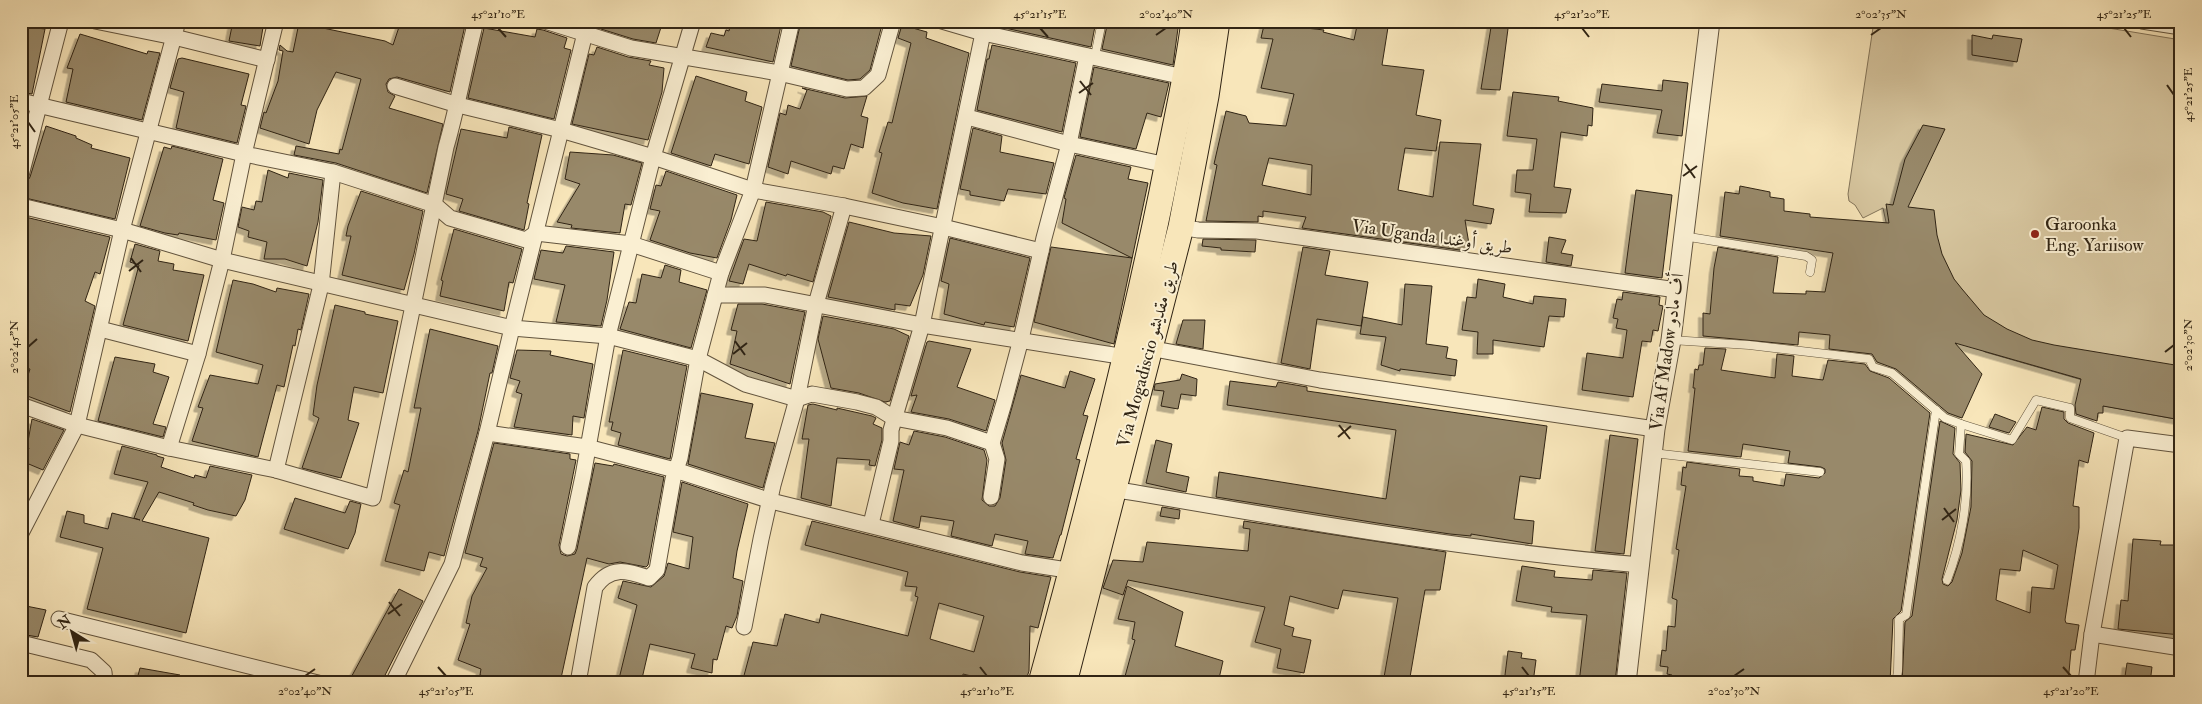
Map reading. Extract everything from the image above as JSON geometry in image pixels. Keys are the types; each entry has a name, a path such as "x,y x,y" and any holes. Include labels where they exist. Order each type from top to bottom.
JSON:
{"highway":[{"name":"Via Mogadiscio طريق مقديشو","path":"1041,683 1112,490 1138,353 1167,165 1194,21"},
{"name":"Via Mogadiscio طريق مقديشو","path":"1064,683 1082,572 1138,353 1181,227 1206,96 1217,21"}],"street":[{"path":"21,175 41,106 62,21"},
{"path":"96,21 174,37 268,60"},
{"path":"21,533 77,425 122,230 178,21"},
{"path":"169,448 198,354 222,260 244,154 276,21"},
{"path":"21,406 77,425 169,448 276,470 373,498 446,147 458,105 460,84 476,21"},
{"path":"545,21 587,27 631,48 779,73 848,89 864,88 878,76 893,21"},
{"path":"568,547 583,476 608,336 653,157 692,21"},
{"path":"578,683 595,587 603,577 616,572 629,572 649,578 658,570 675,470 680,458 698,359 721,273 753,190 792,21"},
{"path":"942,21 1184,77"},
{"name":"Via Af Madow أف مادو","path":"1627,683 1655,429 1671,340 1710,21"},
{"path":"2142,21 2181,27"},
{"path":"393,683 452,564 487,433 587,27"},
{"path":"871,524 894,418 922,324 984,30"},
{"path":"991,497 997,459 992,443 1021,339 1041,251 1091,56"},
{"path":"395,86 458,105 561,130 653,157 753,190 844,206 943,227 1041,251"},
{"path":"21,101 244,154 333,172 435,205 450,218 526,240 536,233 631,244 721,273"},
{"path":"967,117 1069,144 1167,165"},
{"path":"276,470 322,284 333,172"},
{"path":"21,206 122,230 222,260 512,328 608,336 698,359 745,384 796,399 812,394 857,402 876,407 894,418 946,428 992,443"},
{"path":"744,627 761,539 796,399 816,304 844,206"},
{"name":"Via Uganda طريق أوغندا","path":"1181,227 1198,230 1256,231 1677,290"},
{"path":"715,295 765,294 922,324 1021,339 1138,353 1655,429"},
{"path":"100,329 198,354"},
{"path":"487,433 587,447 675,470 771,501 1022,562 1082,572"},
{"path":"2086,683 2092,634 2127,438 2181,445"},
{"path":"1112,490 1550,558 1640,565"},
{"path":"59,620 318,683"},
{"path":"2092,634 2181,648"},
{"path":"21,643 91,660 104,672 105,683"}],"lane":[{"path":"1091,56 1102,21"},
{"path":"1684,236 1806,256 1812,260 1810,272"},
{"path":"1671,340 1749,345 1869,359 1874,367 1892,373 1945,418 2012,440 2036,400 2070,408 2070,418 2127,438"},
{"path":"1896,683 1899,619 1906,615 1936,410"},
{"path":"1947,580 1959,537 1966,486 1966,461 1959,454 1961,424"},
{"path":"1653,453 1820,472"}],"shaded area":[{"name":"Garoonka Eng. Yariisow","path":"1874,21 1990,21 2019,24 2020,21 2066,21 2181,40 2181,420 2082,402 2086,381 1985,352 1978,347 1892,250 1883,208 1863,218 1855,205 1849,201 1848,194"}],"building":[{"path":"233,21 264,21 260,46 229,41"},
{"path":"401,21 466,21 450,92 397,77 389,79 386,84 388,92 395,96 389,108 443,124 427,193 336,163 294,155 296,146 339,154 340,149 342,150 361,79 336,72 317,110 309,144 260,128 264,112 266,113 278,81 283,51 279,50 280,45 287,51 293,52 299,23 385,41 393,45"},
{"path":"603,21 663,21 656,43 633,39 601,29"},
{"path":"731,21 782,21 773,62 706,47 711,33 724,36 726,30 729,31"},
{"path":"801,21 883,21 870,70 860,79 848,80 791,66"},
{"path":"997,21 1096,21 1091,47 996,26"},
{"path":"1108,21 1179,21 1173,65 1102,49"},
{"path":"1265,21 1308,21 1306,28 1324,30 1323,32 1354,40 1358,21 1389,21 1382,65 1424,70 1416,115 1441,120 1436,151 1405,148 1398,190 1433,197 1440,142 1481,144 1473,205 1494,209 1491,224 1465,220 1469,244 1467,251 1302,228 1306,217 1263,211 1263,217 1258,216 1258,222 1206,221 1217,165 1214,164 1226,111 1246,116 1249,123 1286,126 1294,94 1261,88 1273,39 1261,38","holes":["1269,158 1312,165 1311,195 1262,185"]},
{"path":"1492,21 1509,21 1500,90 1481,89"},
{"path":"902,25 927,32 926,38 969,53 937,209 903,203 872,193 882,153 879,152 888,122 892,123 911,43 898,38"},
{"path":"21,26 45,29 32,94 21,92"},
{"path":"484,28 535,37 537,29 567,38 564,48 571,50 554,119 468,98"},
{"path":"80,34 147,54 148,51 160,53 142,120 66,102 73,69 67,68"},
{"path":"1972,35 1992,39 1993,35 2022,39 2017,62 1972,55"},
{"path":"992,45 1076,63 1062,132 977,110 987,59 989,59"},
{"path":"597,47 628,57 651,61 649,65 664,68 662,92 648,140 572,124 589,54 594,55"},
{"path":"182,58 249,74 241,105 246,106 237,143 176,128 184,92 170,88 178,59"},
{"path":"1094,67 1169,83 1161,117 1147,113 1136,149 1080,137"},
{"path":"696,76 747,92 745,101 762,107 749,164 715,154 711,166 671,153"},
{"path":"1663,80 1688,83 1682,136 1657,133 1662,110 1599,102 1602,84 1662,91"},
{"path":"802,88 845,98 867,96 861,116 868,118 863,148 851,144 844,169 833,166 831,174 791,161 788,174 768,167 780,113 786,115 788,105 800,109 807,90"},
{"path":"1513,92 1559,97 1558,101 1593,108 1592,126 1588,125 1587,136 1561,132 1554,187 1571,189 1566,213 1529,212 1531,194 1515,192 1517,170 1533,170 1537,139 1507,136"},
{"path":"1923,125 1945,129 1908,207 1934,210 1937,235 1942,254 1954,279 1984,315 2007,329 2032,340 2181,366 2181,420 2103,406 2103,413 2098,413 2097,421 2076,414 2075,405 2081,379 1955,343 1982,374 1962,418 1948,413 1896,369 1877,362 1872,354 1829,349 1830,335 1799,332 1798,345 1703,336 1703,313 1710,314 1718,247 1778,257 1773,293 1806,294 1806,291 1825,292 1833,253 1720,236 1725,192 1739,194 1740,186 1770,192 1770,197 1784,199 1784,211 1810,214 1810,217 1889,223 1886,204 1893,205 1905,159"},
{"path":"46,126 76,136 76,138 92,145 91,148 130,158 115,219 21,197 21,184 27,182 30,177"},
{"path":"509,127 542,135 527,203 529,204 524,230 459,211 463,199 446,194 461,129 507,138"},
{"path":"973,128 1002,136 1000,152 1054,163 1046,194 1008,189 1004,201 970,195 970,191 960,189"},
{"path":"172,146 223,159 213,200 224,203 216,240 179,233 178,235 165,233 140,226 164,147 171,149"},
{"path":"570,152 613,155 642,163 631,205 625,204 620,233 571,228 572,225 557,222 580,184 565,179"},
{"path":"1076,155 1131,167 1128,179 1148,183 1114,344 1034,322 1051,247 1132,258 1062,223 1066,199 1064,198"},
{"path":"268,170 288,178 289,173 323,180 318,222 307,266 285,259 264,259 267,242 248,237 249,231 238,227 242,207 254,210 256,201 262,202"},
{"path":"666,171 737,195 731,220 717,258 690,253 650,240 660,211 650,209 656,185 661,186"},
{"path":"1636,190 1672,195 1662,278 1625,273"},
{"path":"361,191 423,211 404,290 342,275 351,236 346,236 348,226"},
{"path":"766,202 823,212 831,216 813,282 787,274 786,276 749,264 743,284 729,281 744,239 757,241"},
{"path":"21,216 110,237 100,274 95,272 85,301 95,306 70,412 22,394 30,369 21,367 21,283 27,262 21,259"},
{"path":"849,222 894,233 931,236 923,275 910,306 895,304 895,310 828,297"},
{"path":"454,229 522,249 513,283 509,282 504,311 440,296 443,281 441,280"},
{"path":"1549,237 1566,240 1561,253 1573,255 1571,266 1546,262"},
{"path":"950,238 1030,258 1014,327 985,322 984,325 944,314 949,284 941,281"},
{"path":"1203,239 1256,240 1255,252 1221,250 1221,248 1202,246"},
{"path":"135,244 160,251 158,261 174,264 173,270 204,275 188,341 123,325 139,265 130,262"},
{"path":"566,246 614,252 601,326 556,322 565,285 534,279 541,250 563,253"},
{"path":"1303,247 1330,251 1325,275 1368,282 1361,326 1317,319 1310,369 1281,363"},
{"path":"665,265 681,270 679,282 707,290 691,348 620,329 629,302 636,303 642,274 661,278"},
{"path":"1478,279 1505,284 1503,297 1533,304 1534,296 1566,299 1564,317 1549,316 1544,347 1493,340 1493,354 1477,354 1478,332 1462,330 1467,297 1476,298"},
{"path":"233,280 253,284 276,292 277,288 309,294 301,330 298,329 295,346 293,345 284,387 277,385 258,457 192,441 203,408 198,407 210,375 258,384 263,365 216,352"},
{"path":"1405,284 1432,286 1426,344 1448,347 1446,358 1457,360 1455,376 1400,369 1400,371 1381,365 1386,337 1360,334 1363,317 1402,325"},
{"path":"1623,292 1660,297 1659,305 1663,306 1658,331 1653,330 1651,342 1642,341 1633,397 1582,390 1587,353 1623,358 1627,330 1616,328 1618,319 1613,318 1617,299 1622,300"},
{"path":"738,304 762,304 805,312 790,384 730,364 737,331 731,330"},
{"path":"335,305 398,321 383,393 354,387 348,420 359,423 341,478 302,468 319,418 313,415 317,385"},
{"path":"823,316 894,329 909,336 890,401 885,402 859,393 831,388 818,339"},
{"path":"1183,320 1205,320 1203,349 1176,344"},
{"path":"430,329 498,346 492,373 490,373 478,431 444,556 429,552 424,571 385,561 400,505 394,503 404,470 408,472 421,408 414,408"},
{"path":"927,342 971,349 957,387 995,400 986,431 949,419 911,412 917,395 911,396"},
{"path":"1705,348 1726,349 1721,370 1775,378 1777,354 1794,356 1792,376 1823,380 1828,360 1865,364 1870,371 1889,378 1930,413 1901,611 1893,619 1890,683 1723,683 1695,679 1694,683 1677,683 1671,681 1672,675 1667,674 1668,667 1660,666 1662,650 1666,651 1668,626 1675,627 1677,600 1672,598 1679,550 1676,549 1686,486 1681,485 1683,467 1686,468 1687,462 1740,469 1739,476 1753,477 1753,481 1784,486 1786,474 1819,478 1825,473 1825,469 1821,467 1788,463 1790,451 1743,444 1741,457 1688,451 1695,388 1693,388 1695,369 1698,370 1699,365 1703,365"},
{"path":"517,350 551,351 550,355 593,364 584,418 573,416 572,435 514,427 522,394 516,392 520,381 510,378"},
{"path":"623,350 687,366 670,459 618,445 621,433 611,430 613,422 609,422"},
{"path":"115,357 155,364 153,372 169,377 153,424 166,427 163,437 98,421"},
{"path":"1070,371 1095,379 1083,415 1088,416 1076,459 1080,460 1061,535 1053,558 1025,554 1028,541 995,534 992,546 951,536 954,521 921,516 919,528 893,521 904,470 894,469 900,442 909,445 914,431 945,437 984,450 987,460 982,500 989,506 995,506 1000,498 1006,460 1002,443 1021,375 1065,388"},
{"path":"1182,374 1197,379 1196,396 1181,394 1178,409 1161,406 1164,391 1154,390 1155,384 1180,380"},
{"path":"1230,381 1276,387 1278,382 1307,387 1307,391 1547,426 1540,479 1520,476 1514,519 1534,521 1532,544 1471,534 1471,536 1450,534 1216,497 1219,472 1386,499 1396,430 1227,405"},
{"path":"701,393 753,404 745,438 775,443 763,488 688,464"},
{"path":"813,404 872,416 876,418 873,424 882,428 882,440 875,466 869,465 870,460 837,458 831,506 801,498 809,439 802,439 808,405"},
{"path":"2042,407 2064,412 2064,419 2068,423 2094,433 2088,463 2079,460 2073,506 2079,507 2079,528 2065,620 2066,623 2079,625 2075,650 2071,650 2068,683 1902,683 1905,622 1912,616 1940,421 1955,428 1953,454 1960,463 1961,490 1957,520 1942,579 1943,584 1948,586 1952,582 1962,553 1971,507 1972,461 1965,452 1966,434 2013,445 2027,427 2036,430","holes":["2023,550 2058,565 2054,589 2032,587 2030,613 1996,600 2000,569 2020,571"]},
{"path":"1995,414 2016,422 2009,433 1989,427"},
{"path":"32,419 64,430 43,470 24,462 29,448 27,447"},
{"path":"1610,435 1638,439 1624,554 1595,551"},
{"path":"1156,440 1172,444 1166,472 1189,477 1186,492 1146,483"},
{"path":"494,443 570,454 570,459 576,460 559,545 561,554 567,556 575,554 577,549 595,463 613,466 614,464 664,477 648,565 646,567 620,562 609,564 587,558 560,683 508,683 480,675 481,669 458,660 470,624 466,623 472,596 487,568 480,566 483,558 465,553"},
{"path":"122,446 164,458 161,467 194,478 195,475 206,478 210,466 252,475 245,500 236,516 208,510 193,505 194,503 159,492 142,521 209,538 186,633 87,609 103,548 60,537 67,511 84,515 84,523 108,529 112,513 140,520 134,518 148,482 114,474"},
{"path":"682,482 748,504 733,578 743,581 737,616 732,628 726,626 717,660 713,659 712,673 691,668 695,654 650,644 641,683 618,683 637,605 618,598 623,581 651,587 664,576 668,563 689,569 693,537 673,532"},
{"path":"295,498 345,513 350,501 361,504 355,533 348,549 284,529"},
{"path":"1162,507 1180,510 1179,519 1160,516"},
{"path":"812,521 1020,572 1051,577 1038,628 1030,626 1029,671 1025,683 1000,683 963,674 962,683 833,683 814,678 812,683 742,683 753,642 777,646 785,614 819,623 821,614 908,636 918,597 915,596 917,587 905,586 908,572 805,545","holes":["939,603 984,616 974,652 930,639"]},
{"path":"1244,521 1446,552 1440,590 1425,590 1409,683 1383,683 1398,598 1343,590 1338,609 1290,596 1284,625 1294,628 1292,636 1311,640 1304,673 1277,668 1281,649 1255,642 1265,607 1128,580 1123,595 1103,588 1113,560 1143,562 1147,542 1248,551 1250,529 1243,528"},
{"path":"2133,539 2161,541 2160,545 2181,545 2181,635 2118,629 2121,600 2128,601"},
{"path":"1522,566 1555,571 1554,577 1592,580 1593,570 1627,573 1615,683 1579,683 1587,615 1551,612 1552,607 1516,601"},
{"path":"1127,586 1183,612 1175,646 1223,661 1218,683 1134,683 1124,680 1135,640 1132,639 1135,622 1118,619"},
{"path":"399,589 423,601 381,683 348,683"},
{"path":"21,605 46,610 38,637 21,634"},
{"path":"1508,651 1522,653 1521,658 1536,660 1533,683 1504,683"},
{"path":"2127,663 2152,667 2150,683 2124,683"},
{"path":"140,668 180,675 180,683 136,683"}],"place":[{"name":"Garoonka Eng. Yariisow","path":"2035,234"}]}
